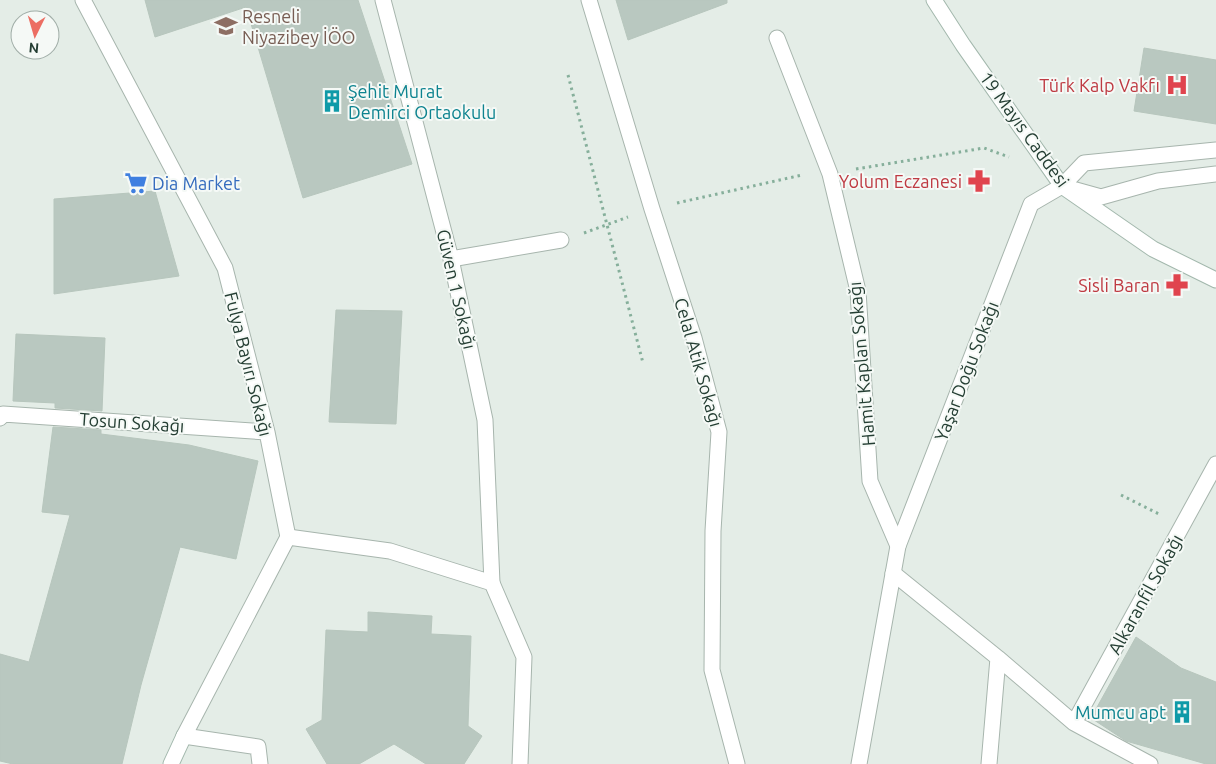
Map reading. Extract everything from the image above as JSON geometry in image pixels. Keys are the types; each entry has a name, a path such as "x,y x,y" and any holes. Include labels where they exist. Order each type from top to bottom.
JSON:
{"street":[{"name":"Fulya Bayırı Sokağı","path":"83,0 224,268 267,432 288,537"},
{"name":"Güven 1 Sokağı","path":"383,0 451,259 485,420 492,583 524,657 520,764"},
{"name":"Celal Atik Sokağı","path":"589,0 652,209 694,338 719,432 713,531 712,670 737,764"},
{"name":"19 Mayıs Caddesi","path":"934,0 963,45 1062,186 1153,249 1216,280"},
{"name":"Hamit Kaplan Sokağı","path":"777,38 830,174 858,291 870,481 898,546"},
{"name":"Yaşar Doğu Sokağı","path":"859,764 898,546 1031,204 1062,186 1084,163 1216,150"},
{"path":"1062,186 1101,197 1158,181 1216,174"},
{"path":"451,259 561,240"},
{"name":"Tosun Sokağı","path":"0,418 3,414 267,432"},
{"name":"Alkaranfil Sokağı","path":"1074,723 1216,464"},
{"path":"171,764 288,537 390,551 492,583"},
{"path":"893,573 998,658 1074,723 1150,764"},
{"path":"989,764 998,658"},
{"path":"184,736 258,747 260,764"}],"path":[{"path":"568,75 643,363"},
{"path":"1121,495 1182,526"}],"building":[{"name":"Şehit Murat Demirci Ortaokulu","path":"145,0 358,0 412,164 303,198 246,7 155,37"},
{"path":"616,0 727,0 727,3 628,40"},
{"name":"Türk Kalp Vakfı","path":"1144,48 1216,60 1216,124 1134,111"},
{"path":"155,191 179,276 54,294 54,199"},
{"path":"336,310 402,311 396,424 329,422"},
{"path":"16,334 105,338 102,411 55,408 55,403 13,401"},
{"path":"53,427 101,430 101,434 189,445 258,461 236,559 180,547 141,685 122,764 13,764 0,761 0,654 29,662 70,515 42,512"},
{"path":"368,612 432,616 431,634 471,636 468,726 482,736 464,764 426,764 394,744 359,764 327,764 306,729 322,720 326,630 368,632"},
{"path":"1136,637 1181,668 1216,682 1216,764 1206,764 1126,741 1091,718"}],"place":[{"name":"Resneli Niyazibey İÖO","path":"226,26"},
{"name":"Türk Kalp Vakfı","path":"1177,85"},
{"name":"Şehit Murat Demirci Ortaokulu","path":"332,101"},
{"name":"Yolum Eczanesi","path":"979,181"},
{"name":"Dia Market","path":"136,183"},
{"name":"Sisli Baran","path":"1177,285"},
{"name":"Mumcu apt","path":"1182,712"}]}
